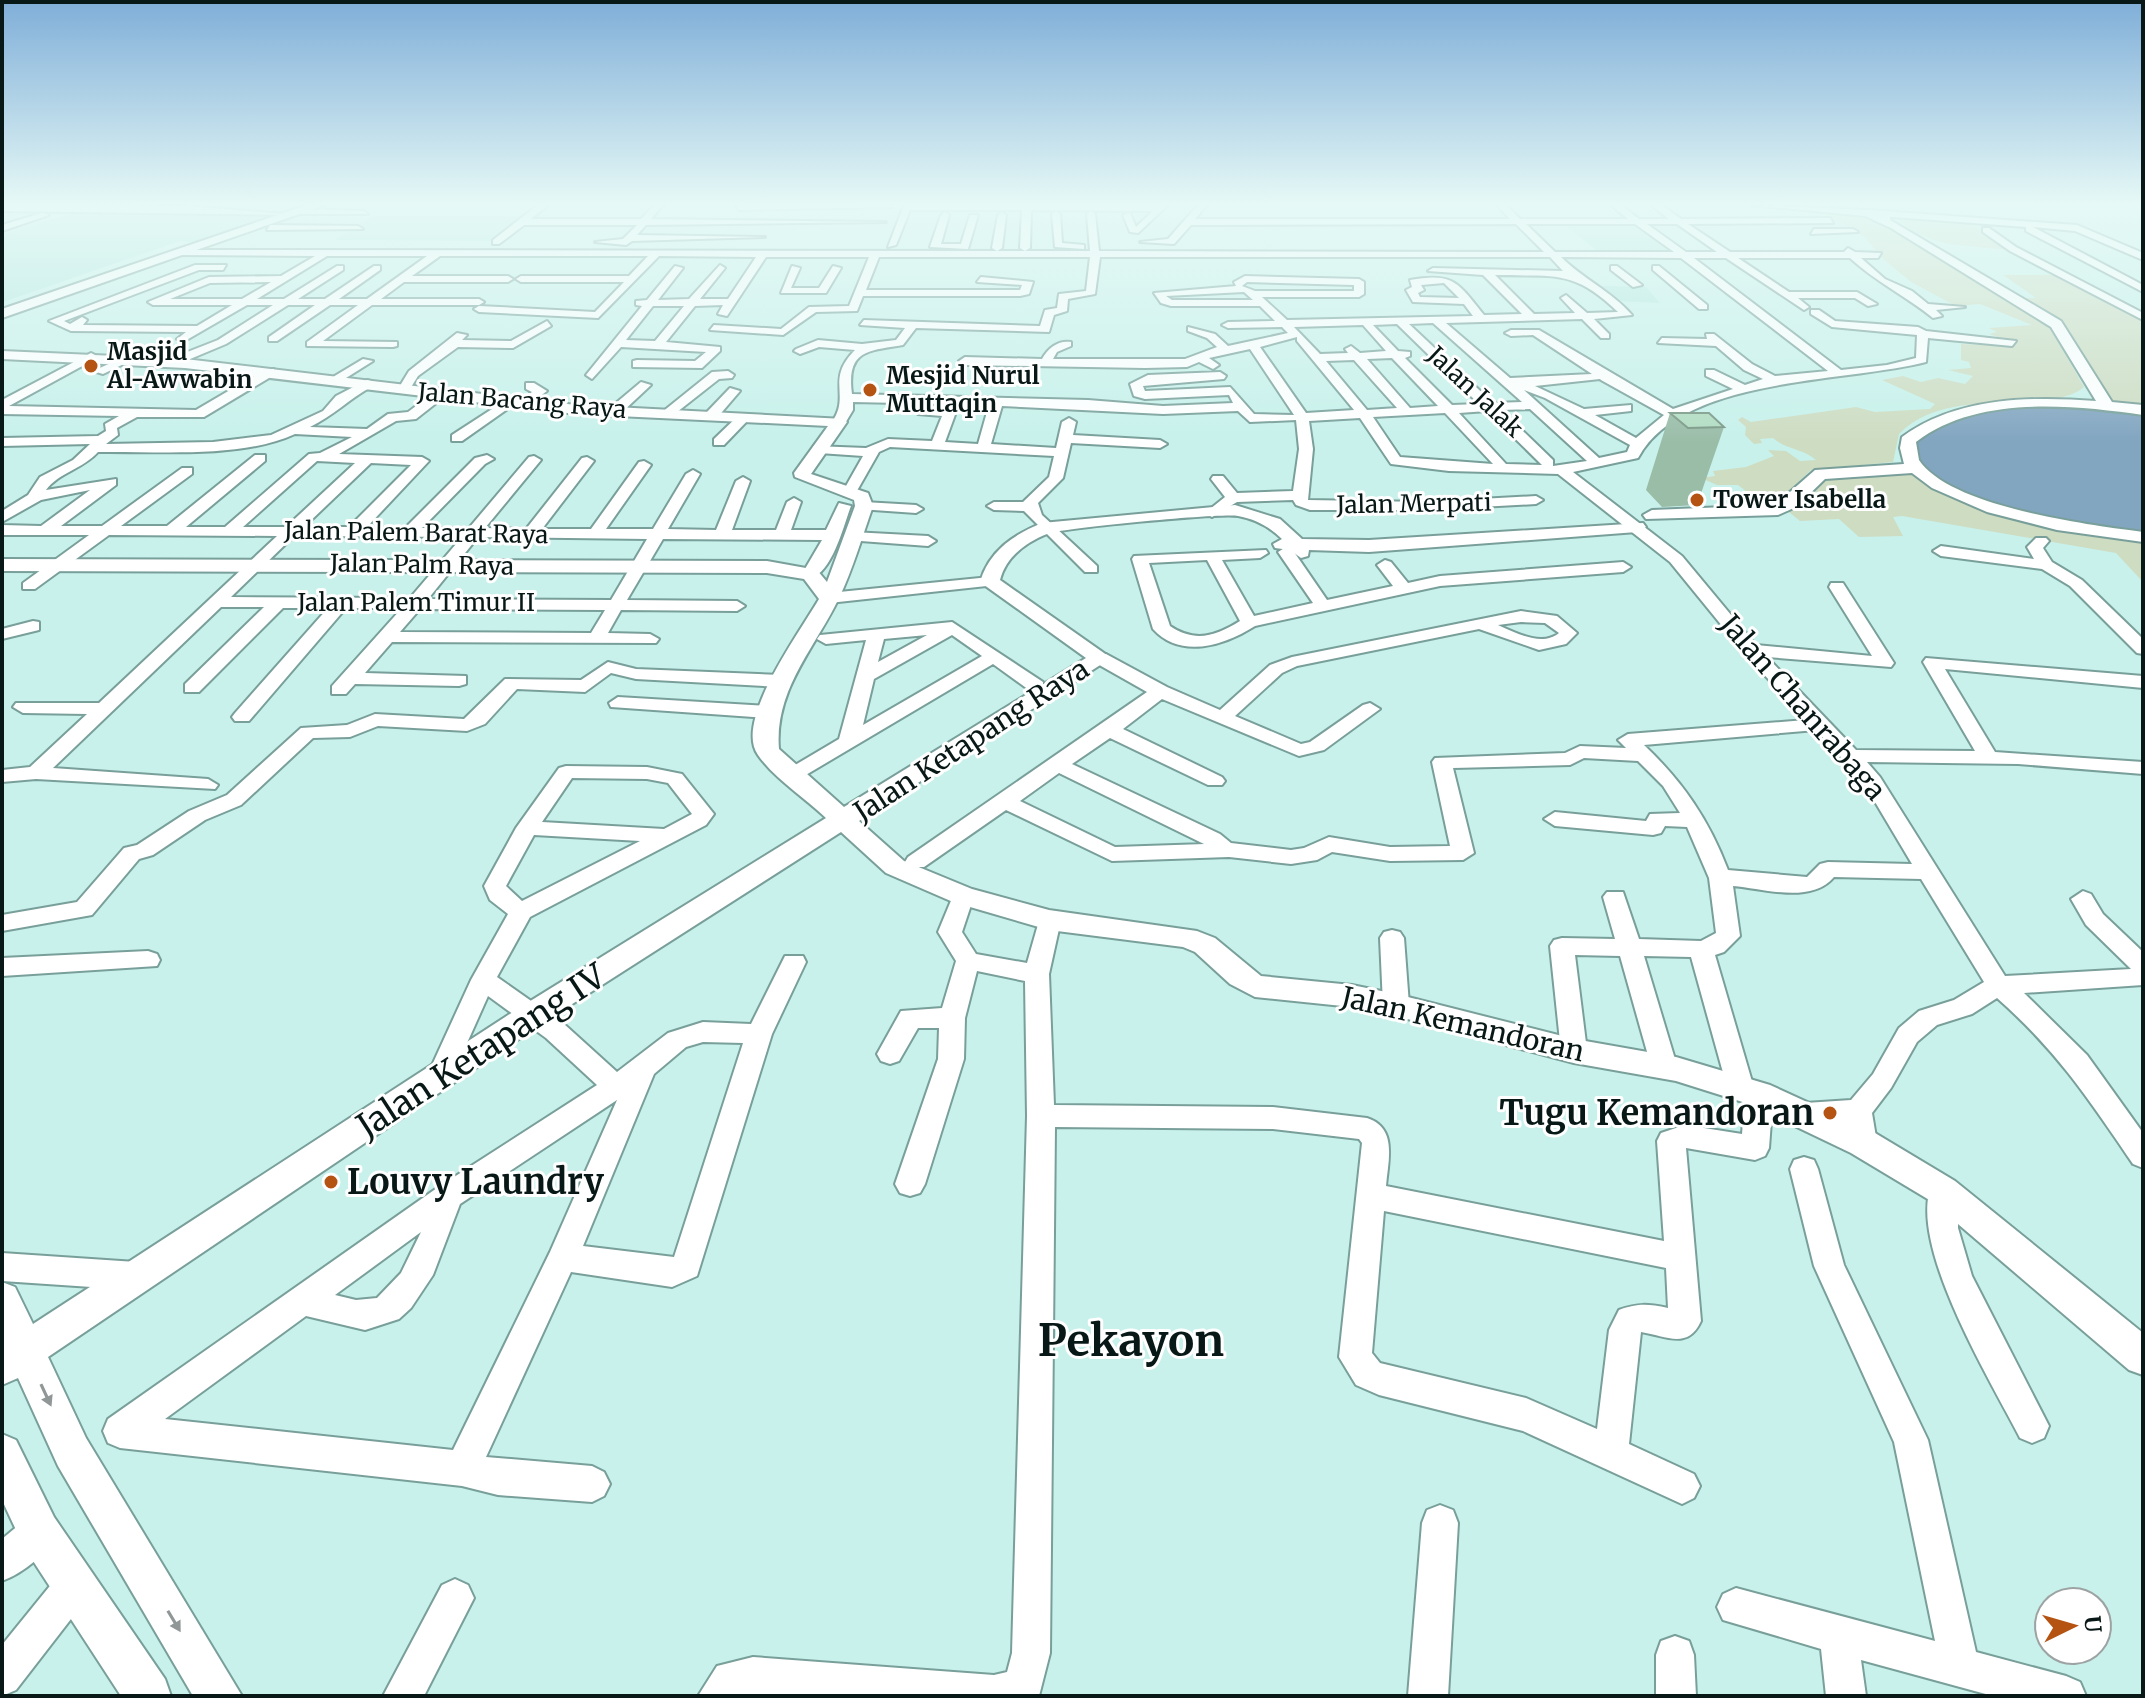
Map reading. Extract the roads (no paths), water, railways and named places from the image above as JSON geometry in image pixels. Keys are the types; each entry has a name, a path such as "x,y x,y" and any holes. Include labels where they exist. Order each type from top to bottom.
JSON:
{"main road":[{"path":"2,314 89,284"}],"street":[{"path":"152,284 53,322 71,328 200,329"},
{"path":"199,284 153,302 479,302"},
{"path":"183,339 273,284"},
{"path":"171,363 203,347 222,342 315,284"},
{"path":"273,339 354,284"},
{"path":"393,344 311,344 394,284"},
{"path":"507,284 479,310 598,315 627,284"},
{"path":"541,290 547,284"},
{"path":"585,290 590,284"},
{"path":"592,375 649,302 655,284"},
{"path":"658,345 691,303 716,284"},
{"path":"699,347 732,302 735,284"},
{"path":"787,284 784,291 790,292 822,291 831,284"},
{"path":"714,328 784,332 812,309 852,310 861,293 859,284"},
{"path":"979,293 980,284"},
{"path":"918,298 1022,293 1027,284"},
{"path":"864,323 912,326 937,317 981,330 1045,330 1049,313 1062,311 1063,296 1089,295 1095,284"},
{"path":"1197,284 1159,293 1168,302 1263,303"},
{"path":"1200,284 1359,294 1359,284"},
{"path":"1246,284 1246,289 1318,358 1364,414 1396,461 1449,467 1555,466 1633,455 1637,444 1672,414 1773,380 1919,362 1920,332"},
{"path":"1415,284 1419,289 1411,290 1415,299 1466,301"},
{"path":"1454,284 1482,320"},
{"path":"1498,284 1532,318"},
{"path":"981,330 963,367 1045,363 1187,363 1225,349 1253,345 1294,333 1401,322 1627,313 1604,293 1584,284"},
{"path":"1676,284 1703,307"},
{"path":"1724,284 1839,374"},
{"path":"1771,284 1831,323 2012,343"},
{"path":"1889,284 1904,290 1947,320 1968,328"},
{"path":"1993,284 2062,330 2106,405"},
{"path":"2082,284 2143,317"},
{"path":"180,291 264,290"},
{"path":"385,291 496,293"},
{"path":"861,293 948,297 937,317"},
{"path":"1739,295 1755,295"},
{"path":"1771,295 1857,295 1872,304"},
{"path":"1566,298 1605,336"},
{"path":"499,320 530,301"},
{"path":"563,313 575,301"},
{"path":"611,303 732,302"},
{"path":"2,305 18,309"},
{"path":"856,306 896,306"},
{"path":"1926,307 1960,307"},
{"path":"2128,309 2143,309"},
{"path":"72,314 107,314"},
{"path":"71,328 92,314"},
{"path":"150,315 223,315"},
{"path":"351,315 382,315"},
{"path":"1920,332 1947,320"},
{"path":"1437,321 1510,379 1532,405 1592,458"},
{"name":"Jalan Jalak","path":"1401,322 1555,466"},
{"path":"404,389 413,374 455,343 511,349 547,324"},
{"path":"1228,325 1294,333"},
{"path":"912,326 899,343 872,343 864,348 842,373 847,410 803,477 846,500 864,499 852,537 928,541"},
{"path":"1368,326 1500,463"},
{"path":"1332,327 1406,411"},
{"path":"332,329 361,329"},
{"path":"1192,329 1211,336 1225,349"},
{"path":"455,343 452,342 469,330"},
{"path":"1500,333 1535,332 1605,377 1672,414"},
{"path":"1454,334 1469,334"},
{"path":"528,337 555,339"},
{"path":"1662,341 1713,340 1748,367 1773,380"},
{"path":"615,343 716,349 698,365 637,364"},
{"path":"1045,363 1053,350 1067,344"},
{"path":"1212,513 1233,498 1300,495 1306,449 1297,418 1253,345"},
{"path":"801,346 864,348"},
{"path":"99,371 146,349"},
{"path":"1318,358 1475,351"},
{"name":"Jalan Bacang Raya","path":"2,355 91,357 270,372 517,404 839,422"},
{"path":"4,410 91,357"},
{"path":"1200,358 1215,366 1250,418 1532,405"},
{"path":"334,380 367,361"},
{"path":"1145,364 1148,379"},
{"path":"1510,379 1560,369"},
{"path":"4,410 202,413 270,372"},
{"path":"1710,373 1746,391"},
{"path":"667,413 683,398 697,394 716,375 728,375"},
{"path":"1220,376 1148,379 1136,384 1138,393 1230,391"},
{"path":"1510,379 1595,377"},
{"path":"1510,379 1549,395 1637,444"},
{"path":"2,442 246,444 328,414 340,399 367,384"},
{"path":"615,411 645,385"},
{"path":"457,438 541,391 530,386"},
{"path":"1549,395 1586,391 1581,386"},
{"path":"711,416 734,391"},
{"path":"845,398 921,399 956,393 997,401 1163,410 1241,407"},
{"path":"321,457 370,433 393,417 411,416 440,394"},
{"path":"921,399 916,410 950,412 937,446"},
{"path":"983,448 997,401"},
{"path":"2143,410 2106,405 2010,407 1944,417 1924,426 1908,440 1909,455 1916,468 1964,495 2030,518 2077,529 2143,537"},
{"path":"1584,413 1626,408"},
{"path":"37,496 34,494 47,477 81,461 113,432 112,425 135,412"},
{"path":"719,442 744,418"},
{"path":"1029,507 1031,501 1056,478 1061,445 1069,422"},
{"path":"288,431 370,433"},
{"path":"819,449 870,451 884,443 983,448 1160,444"},
{"path":"870,451 873,453 846,500 820,562 810,574 829,598 990,582 992,569 1012,546 1048,527 1212,513 1260,524 1291,548 1330,604"},
{"path":"228,532 314,457 422,461 354,531"},
{"path":"170,532 260,458"},
{"path":"36,773 367,459"},
{"path":"410,531 480,461 487,459"},
{"path":"459,680 344,684 534,460"},
{"path":"531,533 587,461"},
{"path":"594,535 644,465"},
{"path":"1555,466 1638,521 1653,557"},
{"path":"1291,548 1354,551 1369,546 1767,511 1789,506 1812,478 1821,474 1916,468"},
{"path":"29,586 187,471"},
{"path":"596,639 693,474"},
{"path":"1218,479 1233,498"},
{"path":"722,535 743,481"},
{"path":"2,517 37,496 111,482 45,530"},
{"name":"Jalan Merpati","path":"1300,495 1302,503 1313,506 1424,506 1536,500"},
{"path":"782,535 794,502"},
{"path":"864,506 916,509"},
{"path":"994,506 1029,507"},
{"path":"1029,507 1036,518 1091,569"},
{"name":"Jalan Chanrabaga","path":"1638,521 1683,567 1751,650 1852,756 1904,828 1927,872 1998,985 2044,1025 2078,1062 2143,1156"},
{"name":"Jalan Palem Barat Raya","path":"2,530 830,535"},
{"name":"Jalan Kemandoran","path":"852,537 829,598 781,681 769,712 764,737 767,751 895,867 963,896 1049,920 1187,938 1205,945 1240,977 1255,986 1352,996 1396,1005 1574,1051 1664,1066 1750,1091 1863,1143 1943,1191 2143,1357"},
{"path":"2041,541 2035,547 2046,565"},
{"path":"1941,551 2046,565 2076,583 2143,649"},
{"path":"1260,553 1139,560 1162,629 1183,641 1206,642 1227,638 1249,622 1401,585 1623,567"},
{"path":"1212,556 1249,622"},
{"name":"Jalan Palm Raya","path":"2,565 254,563 636,569 767,567 810,574"},
{"path":"1385,565 1401,585"},
{"name":"Jalan Ketapang Raya","path":"843,822 1100,658 990,582"},
{"path":"1751,650 1885,663 1837,587"},
{"name":"Jalan Palem Timur II","path":"215,602 737,606"},
{"path":"192,688 278,603"},
{"path":"242,717 341,603"},
{"path":"1222,718 1285,664 1481,624"},
{"path":"2,634 33,626"},
{"path":"869,675 952,627"},
{"path":"826,639 952,627 1036,686"},
{"path":"849,740 869,675 877,633"},
{"path":"387,637 650,639"},
{"path":"792,775 993,657"},
{"path":"1100,658 1160,691 1286,746 1309,750 1370,709"},
{"path":"1988,757 1932,662 2143,682"},
{"path":"2,923 84,909 132,853 164,840 188,820 234,800 308,732 350,731 375,720 467,725 478,720 512,683 585,686 608,667 636,674 781,681"},
{"path":"916,862 1109,730 1160,691"},
{"path":"618,703 769,712"},
{"path":"23,707 102,709"},
{"path":"1574,1051 1562,946 1701,949 1716,946 1728,936 1730,926 1719,877 1696,821 1669,781 1628,740 1822,724"},
{"path":"1109,730 1215,781"},
{"path":"1058,765 1212,839 1226,850 1291,857 1309,855 1329,844 1390,854 1463,853 1442,762 1570,759 1582,752 1643,755"},
{"path":"1852,756 1988,757 2143,768"},
{"path":"441,1074 483,980 521,912 668,836 703,814 675,778 647,773 566,772 527,828 495,886 498,895 521,912"},
{"path":"2,776 36,773 208,785"},
{"path":"1004,801 1112,854 1220,854 1226,850"},
{"path":"1555,819 1653,828 1660,818 1696,821"},
{"name":"Jalan Ketapang IV","path":"14,1358 530,1016 843,822"},
{"path":"527,828 668,836"},
{"path":"1719,877 1807,885 1815,884 1828,869 1927,872"},
{"path":"963,896 950,932 968,961 1037,974"},
{"path":"1615,897 1664,1066"},
{"path":"2083,899 2094,919 2143,966"},
{"path":"718,1696 731,1680 753,1677 994,1695 1010,1694 1024,1684 1031,1653 1041,1116 1037,974 1049,920"},
{"path":"1392,938 1396,1005"},
{"path":"1611,1453 1625,1330 1630,1321 1638,1317 1683,1325 1671,1141 1685,1136 1753,1149 1758,1128 1750,1091 1701,949"},
{"path":"2,967 148,960"},
{"path":"910,1184 951,1059 952,1018 968,961"},
{"path":"563,1257 672,1273 686,1266 759,1034 794,962"},
{"path":"1863,1143 1858,1111 1882,1081 1908,1035 1928,1018 1963,1007 1998,985 2102,981 2143,976"},
{"path":"483,980 555,1031 616,1087"},
{"path":"890,1054 910,1018 952,1018"},
{"path":"592,1484 498,1477 462,1469 120,1431 447,1197 644,1068 677,1040 689,1034 759,1034"},
{"path":"462,1469 563,1257 644,1068"},
{"name":"Jalan Kemandoran","path":"1798,1112 1858,1111"},
{"path":"1041,1116 1273,1118 1354,1125 1367,1129 1376,1141 1355,1357 1360,1367 1379,1379 1526,1415 1682,1486"},
{"path":"1804,1169 1829,1266 1911,1440 1960,1670"},
{"path":"1943,1191 1943,1228 1955,1265 1980,1326 2032,1426"},
{"path":"1372,1196 1681,1258"},
{"path":"301,1300 362,1314 374,1314 391,1307 402,1296 435,1238 447,1197"},
{"path":"2,1267 142,1276"},
{"path":"2,1299 14,1358 219,1696"},
{"path":"2,1454 39,1532 148,1696"},
{"path":"1428,1696 1440,1523"},
{"path":"2,1563 39,1532"},
{"path":"2,1676 75,1584"},
{"path":"403,1696 455,1598"},
{"path":"1736,1607 1960,1670 2066,1696"},
{"path":"1839,1636 1846,1696"},
{"path":"1675,1655 1676,1696"}],"place":[{"name":"Masjid Al-Awwabin","path":"91,366"},
{"name":"Mesjid Nurul Muttaqin","path":"870,390"},
{"name":"Tower Isabella","path":"1697,500"},
{"name":"Tugu Kemandoran","path":"1830,1113"},
{"name":"Louvy Laundry","path":"331,1182"}],"district":[{"name":"Pekayon","path":"1131,1341"}]}
